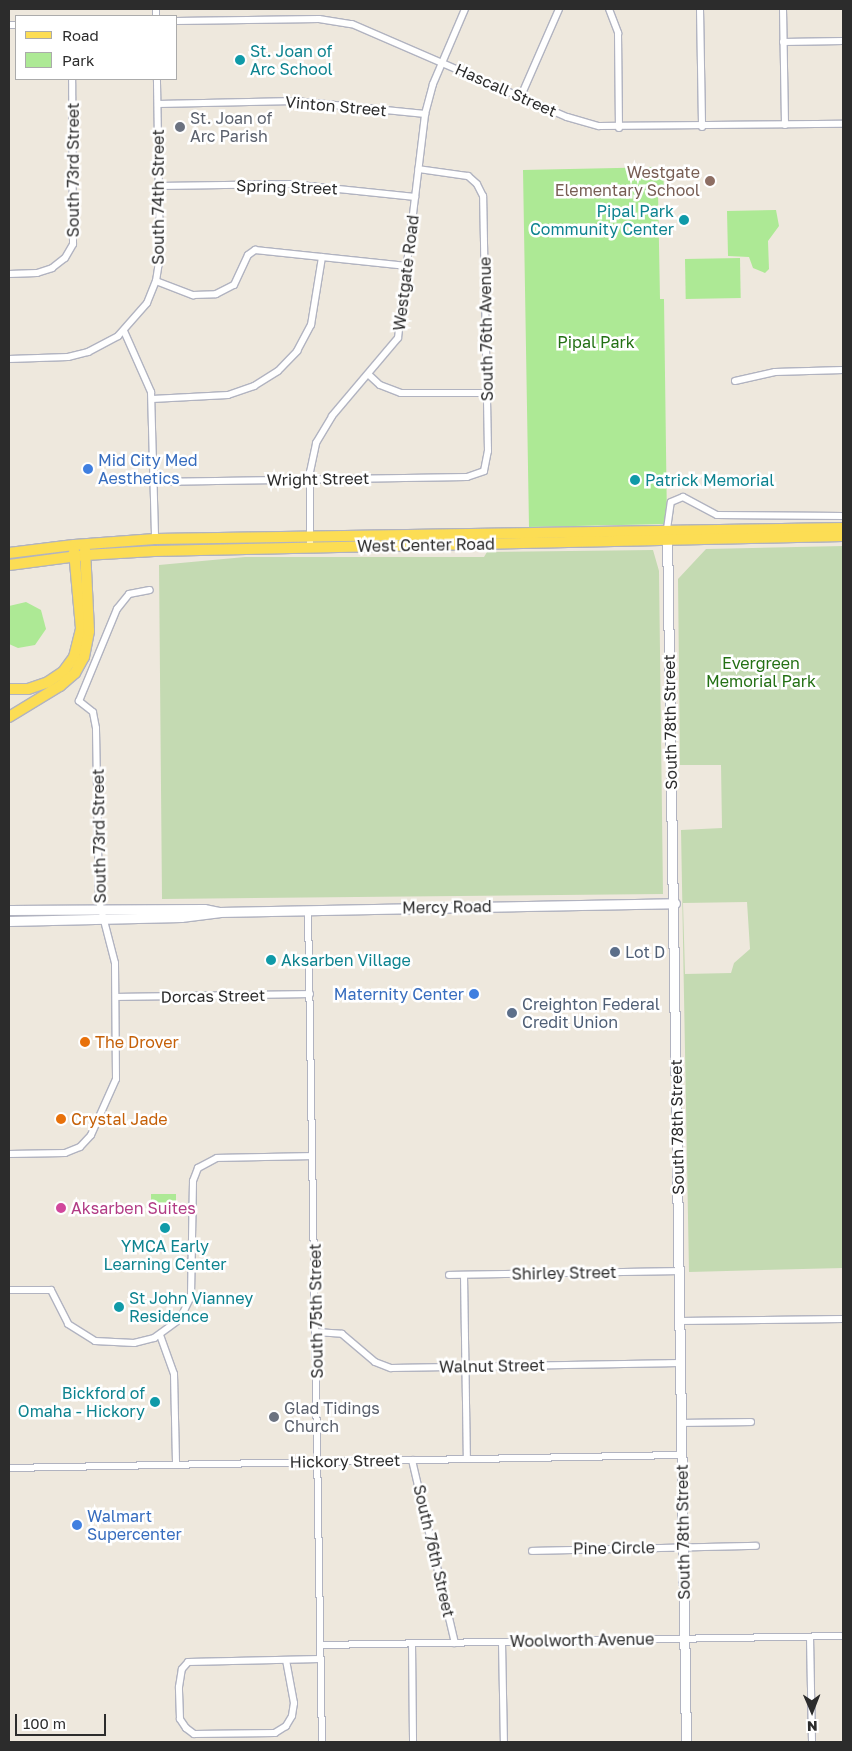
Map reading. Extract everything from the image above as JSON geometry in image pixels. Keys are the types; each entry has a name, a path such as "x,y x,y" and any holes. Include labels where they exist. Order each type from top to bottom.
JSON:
{"main road":[{"name":"West Center Road","path":"9,553 85,544 310,535 843,528"},
{"name":"South 78th Street","path":"667,529 675,903 686,1742"},
{"name":"West Center Road","path":"9,565 80,556 310,547 843,536"},
{"path":"9,689 28,689 48,682 63,672 74,657 81,628 80,556 85,544"},
{"path":"9,717 60,686 75,673 84,657 89,631 80,556 74,545"},
{"name":"Mercy Road","path":"9,921 204,909 219,912 675,903"},
{"name":"Mercy Road","path":"9,910 101,914"}],"street":[{"name":"Westgate Road","path":"310,547 312,455 322,430 398,338 425,114 442,62 465,9"},
{"path":"521,96 559,9"},
{"path":"609,9 618,33 619,128"},
{"path":"700,9 702,127"},
{"path":"783,9 785,125"},
{"name":"Hascall Street","path":"178,22 340,21 368,29 579,121 619,128 843,124"},
{"path":"783,42 843,40"},
{"name":"South 73rd Street","path":"9,274 45,271 65,258 75,234 72,80"},
{"name":"South 74th Street","path":"9,358 75,356 103,345 124,331 143,309 156,281 160,255 157,80"},
{"name":"Vinton Street","path":"158,104 295,102 425,114"},
{"name":"South 76th Avenue","path":"418,169 462,175 477,184 484,203 488,461 481,473"},
{"name":"Spring Street","path":"159,186 290,184 415,197"},
{"path":"156,281 193,295 207,296 234,285 253,250 407,266"},
{"path":"152,399 228,396 254,386 278,371 297,351 311,325 317,304 322,257"},
{"path":"124,331 148,380 152,399 155,540"},
{"path":"736,381 775,372 843,370"},
{"path":"368,374 380,385 401,393 487,393"},
{"name":"Wright Street","path":"154,482 467,477 481,473"},
{"name":"South 78th Street","path":"667,529 668,511 671,502 683,497 717,515 843,516"},
{"name":"South 73rd Street","path":"9,1154 65,1153 80,1147 91,1135 116,1079 114,953 101,914 96,728 93,712 79,701 117,609 129,594 150,590"},
{"name":"South 75th Street","path":"308,910 322,1742"},
{"name":"Dorcas Street","path":"116,998 310,994"},
{"path":"9,1290 52,1290 68,1324 95,1342 134,1343 160,1335 180,1319 192,1296 192,1181 200,1165 217,1158 312,1156"},
{"name":"Shirley Street","path":"449,1275 679,1271"},
{"path":"464,1275 467,1459"},
{"path":"680,1321 843,1319"},
{"name":"Walnut Street","path":"316,1332 342,1334 375,1362 387,1367 680,1363"},
{"path":"160,1335 174,1374 176,1463"},
{"path":"681,1423 751,1422"},
{"name":"Hickory Street","path":"9,1468 176,1463 682,1455"},
{"name":"South 76th Street","path":"412,1460 455,1642"},
{"name":"Pine Circle","path":"532,1551 684,1546 756,1546"},
{"name":"Woolworth Avenue","path":"320,1645 843,1636"},
{"path":"810,1637 812,1742"},
{"path":"502,1642 504,1742"},
{"path":"412,1643 414,1742"},
{"path":"286,1660 291,1678 292,1716 286,1726 275,1733 194,1734 180,1719 178,1687 182,1669 188,1662 320,1659"}],"green space":[{"name":"Pipal Park","path":"663,167 664,191 658,191 660,299 664,299 667,524 529,527 523,170"},
{"path":"776,210 779,226 768,241 769,269 765,273 753,268 749,257 728,256 727,211"},
{"path":"740,258 741,298 686,299 685,259"},
{"name":"Evergreen Memorial Park","path":"843,546 843,1268 689,1272 681,830 722,828 721,765 680,765 678,579 706,549","holes":["747,902 750,949 734,963 731,973 685,974 683,903"]},
{"path":"653,550 659,571 663,894 162,899 159,565 245,557 484,557 487,552"},
{"path":"26,602 41,610 46,629 35,645 18,648 9,644 9,606"},
{"path":"151,1194 176,1194 176,1206 166,1204 162,1210 151,1211"}],"place":[{"name":"St. Joan of Arc School","path":"240,60"},
{"name":"St. Joan of Arc Parish","path":"180,127"},
{"name":"Westgate Elementary School","path":"710,181"},
{"name":"Pipal Park Community Center","path":"684,220"},
{"name":"Mid City Med Aesthetics","path":"88,469"},
{"name":"Patrick Memorial","path":"635,480"},
{"name":"Lot D","path":"615,952"},
{"name":"Aksarben Village","path":"271,960"},
{"name":"Maternity Center","path":"474,994"},
{"name":"Creighton Federal Credit Union","path":"512,1013"},
{"name":"The Drover","path":"85,1042"},
{"name":"Crystal Jade","path":"61,1119"},
{"name":"Aksarben Suites","path":"61,1208"},
{"name":"YMCA Early Learning Center","path":"165,1228"},
{"name":"St John Vianney Residence","path":"119,1307"},
{"name":"Bickford of Omaha - Hickory","path":"155,1402"},
{"name":"Glad Tidings Church","path":"274,1417"},
{"name":"Walmart Supercenter","path":"77,1525"}]}
